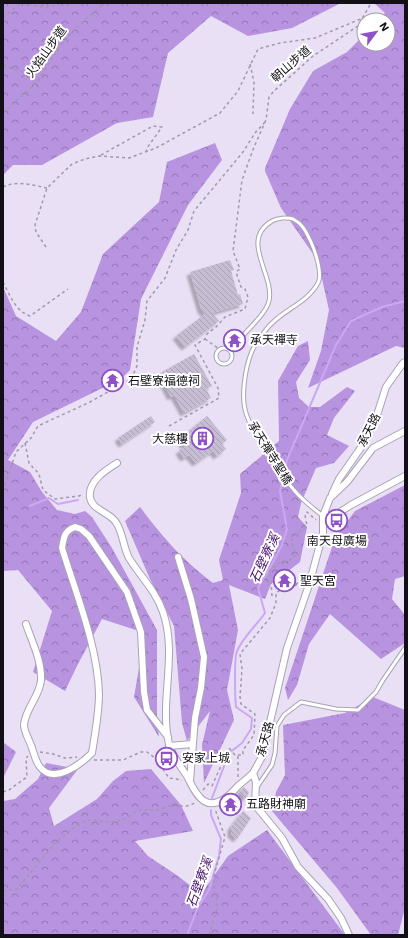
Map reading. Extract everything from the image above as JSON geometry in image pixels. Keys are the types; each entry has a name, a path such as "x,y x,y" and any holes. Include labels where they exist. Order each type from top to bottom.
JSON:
{"street":[{"name":"承天路","path":"349,935 341,918 328,899 298,867 282,838 255,805 256,782 253,773 262,757 287,648 309,585 323,533 323,516 339,479 362,446 374,422 386,387 405,362"},
{"path":"330,498 347,482 374,448 405,431"},
{"path":"117,463 98,476 90,490 90,497 94,505 110,515 116,523 129,557 149,585 162,611 168,636 169,658 166,712 169,746 195,791 202,800 208,803 217,803 228,796 253,773"},
{"path":"323,516 337,514 405,476"},
{"path":"26,624 40,665 41,681 26,716 24,727 39,766 46,773 54,775 78,765 92,753 99,695 93,647 62,548 64,538 69,529 75,527 81,529 89,536 127,592 141,632 144,692 147,710 168,737"},
{"path":"178,557 191,600 204,656 201,688 192,744 190,782"},
{"path":"169,746 192,744"}],"lane":[{"name":"承天禪寺聖橋","path":"231,351 236,342 266,310 269,300 269,286 258,252 259,236 266,226 274,220 289,218 296,221 304,228 313,248 319,270 319,282 307,298 280,315 270,325 252,350 246,371 244,399 246,416 293,489 323,516"},
{"path":"227,348 231,351 233,356 231,362 223,364 218,362 216,357 219,349 227,348"},
{"path":"256,789 272,765 278,726 284,715 300,702 336,709 358,710 376,692 405,648"}],"path":[{"path":"3,17 22,3 46,8 62,3"},
{"name":"火焰山步道","path":"3,113 36,83 59,47 75,29 104,3"},
{"name":"朝山步道","path":"366,12 371,3"},
{"path":"99,156 130,158 146,152 188,131 220,113 238,91 258,49 280,43 315,38 356,21"},
{"name":"朝山步道","path":"205,339 207,334 216,327 224,317 244,309 248,297 245,289 241,287 236,272 240,269 234,251 242,180 266,120 269,97 313,56 356,27"},
{"path":"250,64 254,82 253,114"},
{"path":"3,65 26,73 36,83"},
{"path":"3,491 16,452 31,438 38,426 90,402 131,379 137,366 137,347 145,320 147,301 165,278 176,250 188,230 194,211 243,152 255,133 266,120"},
{"path":"46,247 36,232 35,225 47,188 72,164 99,156 116,148 153,126 162,127 147,148 146,152"},
{"path":"3,187 9,184 20,183 47,188"},
{"path":"3,282 13,302 22,313 30,316 68,289"},
{"path":"168,426 219,398 218,388 195,345 205,339 219,349"},
{"path":"25,443 29,464 40,474 43,490 55,499 78,496 90,490"},
{"path":"309,585 286,586 272,596 270,570 279,563 287,562 296,555 291,541 294,536 307,526 305,515 307,512 316,520 323,516"},
{"path":"296,585 299,580 311,575"},
{"path":"279,590 280,585"},
{"path":"195,791 204,790 208,784 212,786 229,748 235,754 243,755 243,750 254,735 255,714 241,704 242,669 240,654 270,618 276,604 276,593"},
{"path":"3,792 9,790 27,777 26,758 33,752 53,754 65,758 75,757 85,760 123,760 140,752 147,752 155,758 169,778 190,782"},
{"path":"238,755 238,778 235,782 239,786"},
{"path":"3,891 17,889 55,843 86,820 114,822 123,820 139,810 157,810 169,806 187,806 202,800"},
{"path":"209,935 217,909 217,899 214,891 214,875 225,837 216,812 217,803"}],"green space":[{"path":"3,3 341,3 292,28 248,36 211,16 168,53 153,117 117,123 42,165 13,165 3,175"},
{"path":"374,3 405,3 405,348 396,346 308,388 321,351 329,310 318,261 281,208 265,168 290,109 313,71 347,52 356,43 356,52 396,52 396,12 384,12"},
{"path":"215,143 222,160 188,205 141,299 130,370 121,379 33,422 8,460 30,472 42,492 57,510 75,514 85,511 92,517 112,548 157,630 157,719 159,737 134,697 145,633 102,619 65,691 33,672 52,611 18,570 3,571 3,287 16,316 56,341 81,312 103,254 159,202 167,162"},
{"path":"308,341 310,360 296,382 299,398 309,407 320,407 347,387 355,391 334,418 327,435 349,446 334,463 316,468 301,503 298,517 307,527 300,562 271,584 265,599 229,585 238,630 227,690 234,720 204,783 202,745 210,711 187,741 182,723 174,626 150,579 125,521 140,507 165,539 192,566 213,583 223,580 219,560 241,493 240,474 279,441 278,381 298,346"},
{"path":"405,485 405,576 395,579 392,599 405,615 405,643 381,659 330,614 309,644 297,685 288,700 285,688 335,538 355,511"},
{"path":"373,697 405,710 405,908 398,935 371,935 337,888 272,811 276,792 285,775 283,725 345,713"},
{"path":"3,742 16,752 3,778"},
{"path":"46,763 78,769 49,808 54,826 97,799 113,781 126,771 151,769 181,805 193,831 135,841 148,856 178,876 201,894 228,856 267,830 345,935 3,935 3,801 15,799 38,779"}],"building":[{"path":"230,260 234,270 231,271 238,295 240,294 243,304 212,313 219,321 185,347 176,336 205,314 201,309 190,272"},
{"path":"194,354 212,386 206,389 211,398 184,413 174,395 171,397 162,380 166,378 162,372"},
{"name":"石壁寮福德祠","path":"110,375 117,379 113,387 106,383"},
{"path":"151,416 155,422 122,444 118,438"},
{"name":"大慈樓","path":"207,416 227,440 222,444 226,449 217,456 213,451 196,463 189,455 184,458 179,451 185,446 179,439"},
{"path":"244,787 249,792 246,799 239,792"},
{"path":"243,811 251,818 237,839 231,834 231,827"}],"waterway":[{"name":"石壁寮溪","path":"212,798 229,753 242,743 251,729 252,718 236,707 235,661 237,651 243,641 265,613 258,588 282,545 287,529 280,491 287,460 336,345 351,321 382,307 405,301"},
{"path":"30,506 49,498 58,504 78,500"},
{"name":"石壁寮溪","path":"187,935 198,907 209,890 219,856 221,839 211,815 211,810"}],"place":[{"name":"承天禪寺","path":"235,340"},
{"name":"石壁寮福德祠","path":"112,381"},
{"name":"大慈樓","path":"203,439"},
{"name":"南天母廣場","path":"337,520"},
{"name":"聖天宮","path":"285,581"},
{"name":"安家上城","path":"167,758"},
{"name":"五路財神廟","path":"230,804"}]}
